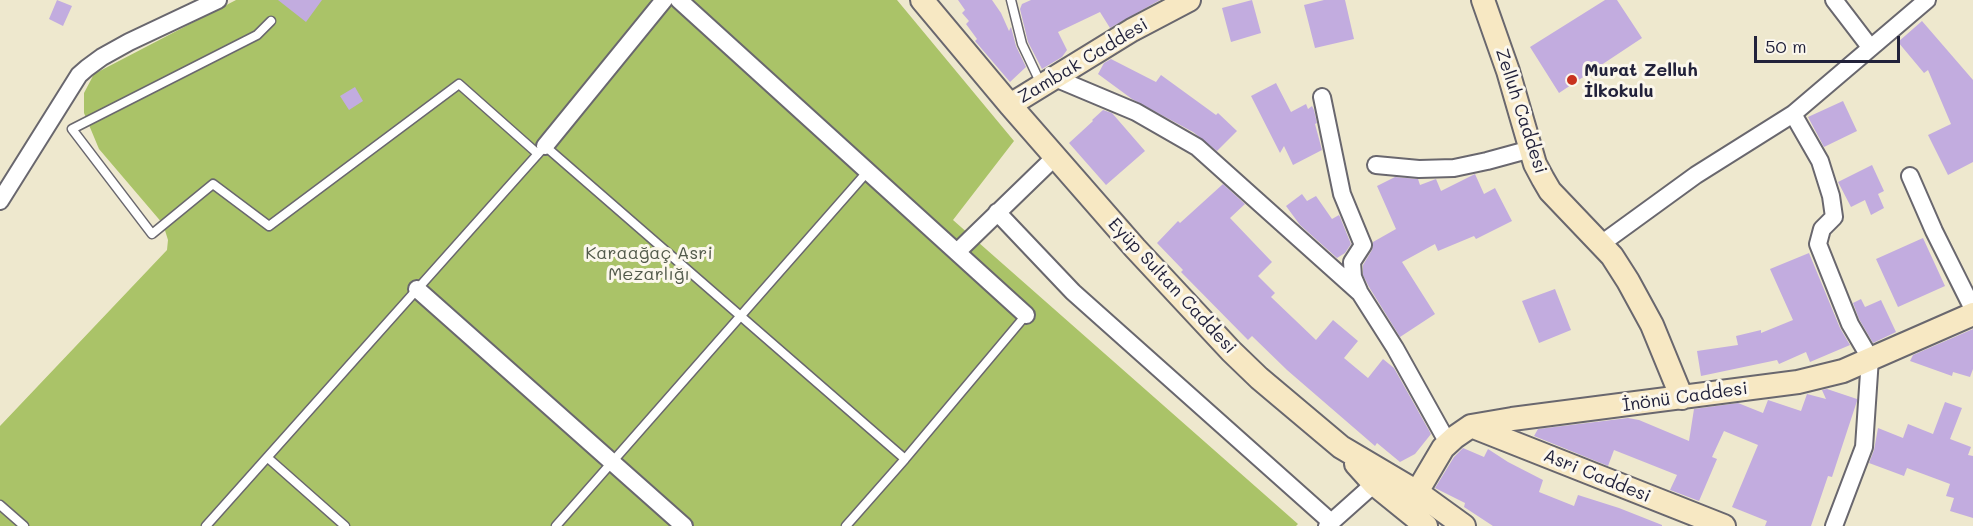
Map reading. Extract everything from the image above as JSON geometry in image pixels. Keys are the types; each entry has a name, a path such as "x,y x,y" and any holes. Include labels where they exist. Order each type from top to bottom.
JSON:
{"street":[{"path":"0,201 79,75 102,57 129,42 218,0"},
{"path":"542,150 664,0"},
{"path":"679,0 1026,315"},
{"name":"Eyüp Sultan Caddesi","path":"922,0 1135,248 1231,351 1259,378 1341,447 1417,492 1464,526"},
{"name":"Zelluh Caddesi","path":"1483,0 1508,71 1535,164 1550,191 1601,243 1628,281 1652,325 1682,398"},
{"path":"1834,0 1870,47"},
{"path":"1601,243 1696,175 1793,114 1927,0"},
{"name":"Zambak Caddesi","path":"1010,105 1177,2"},
{"path":"1048,82 1136,111 1197,147 1360,293"},
{"path":"1322,97 1342,194 1364,245 1352,262 1353,277 1360,293 1395,348 1449,443"},
{"path":"1793,114 1820,161 1831,196 1834,217 1822,229 1818,244 1850,324 1870,358 1864,447 1834,526"},
{"path":"1376,165 1419,169 1454,168 1531,149"},
{"path":"957,252 1055,157"},
{"path":"1910,176 1934,231 1973,309"},
{"path":"997,212 1073,292 1329,524 1374,484"},
{"path":"417,290 684,526"},
{"name":"İnönü Caddesi","path":"1417,492 1437,458 1449,443 1471,426 1798,382 1844,371 1973,314"},
{"name":"Asri Caddesi","path":"1471,426 1724,526"},
{"path":"1341,447 1374,484 1426,526"}],"lane":[{"path":"1011,0 1022,44 1048,82"},
{"path":"271,21 257,35 72,129 152,234 213,184 268,226 459,84 741,316 905,459"},
{"path":"206,526 542,150"},
{"path":"556,526 868,171"},
{"path":"846,526 1026,315"},
{"path":"268,458 345,526"},
{"path":"0,505 24,526"}],"green space":[{"name":"Karaağaç Asri Mezarlığı","path":"236,0 897,0 1014,141 953,220 1298,524 1296,526 0,526 0,426 167,250 168,240 163,224 99,149 84,113 84,93 94,74"}],"building":[{"path":"57,0 72,6 63,26 49,19"},
{"path":"278,0 322,0 306,22"},
{"path":"958,0 992,0 1009,31 1011,27 1016,46 1026,67 1010,82 975,41 977,39 966,24 969,21 962,13 965,10"},
{"path":"1031,0 1160,0 1110,28 1100,12 1058,32 1067,50 1062,57 1042,69 1028,42 1020,9 1022,4"},
{"path":"1252,0 1261,33 1231,42 1222,8"},
{"path":"1324,0 1345,0 1354,39 1315,48 1304,5"},
{"path":"1605,0 1617,0 1642,38 1559,93 1530,47"},
{"path":"1922,21 1973,80 1973,162 1948,175 1928,135 1951,124 1928,70 1924,73 1898,42"},
{"path":"1111,59 1156,82 1161,75 1216,115 1218,113 1237,131 1217,151 1193,132 1132,99 1098,74 1104,63"},
{"path":"1276,83 1291,112 1306,104 1308,109 1312,106 1317,123 1315,124 1322,150 1293,165 1284,146 1280,153 1251,96"},
{"path":"355,87 363,101 349,110 340,96"},
{"path":"1843,101 1857,131 1824,147 1808,117"},
{"path":"1103,110 1112,113 1145,151 1106,185 1069,143"},
{"path":"1872,165 1884,191 1878,194 1884,208 1871,215 1865,200 1851,207 1838,182"},
{"path":"1475,174 1484,194 1495,188 1512,221 1476,239 1474,236 1438,251 1435,244 1402,262 1435,314 1400,337 1363,275 1363,265 1372,250 1373,242 1396,229 1377,186 1395,177 1418,179 1420,185 1436,179 1441,191"},
{"path":"1223,184 1245,204 1230,218 1272,262 1258,276 1275,293 1271,297 1316,340 1333,320 1358,341 1344,358 1368,378 1383,359 1394,368 1431,434 1415,454 1400,462 1377,443 1375,446 1287,370 1252,336 1248,340 1181,272 1183,270 1157,243 1178,221 1180,223"},
{"path":"1302,194 1307,201 1316,196 1332,219 1339,215 1351,244 1345,253 1337,258 1300,225 1286,206"},
{"path":"1923,238 1945,286 1898,307 1876,259"},
{"path":"1809,253 1840,328 1850,345 1810,362 1806,352 1779,364 1777,360 1701,376 1697,351 1738,345 1736,336 1761,330 1761,333 1793,320 1770,269"},
{"path":"1555,289 1571,330 1539,343 1522,301"},
{"path":"1861,299 1865,307 1881,300 1896,332 1873,343 1853,303"},
{"path":"1973,329 1973,369 1970,377 1953,372 1952,376 1910,361 1913,355"},
{"path":"1827,389 1857,399 1857,401 1832,477 1828,476 1811,526 1765,526 1767,521 1732,507 1758,445 1724,431 1712,457 1717,459 1699,501 1670,490 1677,475 1614,450 1608,466 1534,436 1538,429 1628,418 1639,420 1689,441 1694,409 1738,403 1763,413 1768,400 1801,411 1807,394 1826,399 1822,390"},
{"path":"1945,402 1962,408 1950,439 1971,447 1968,455 1973,456 1973,518 1950,511 1954,498 1946,496 1950,484 1907,468 1904,476 1869,463 1878,428 1903,438 1908,424 1933,434"},
{"path":"1463,448 1484,457 1488,449 1543,480 1539,492 1574,506 1578,495 1619,508 1662,526 1493,526 1464,507 1465,503 1435,488 1454,457"}],"place":[{"name":"Murat Zelluh İlkokulu","path":"1572,80"}]}
